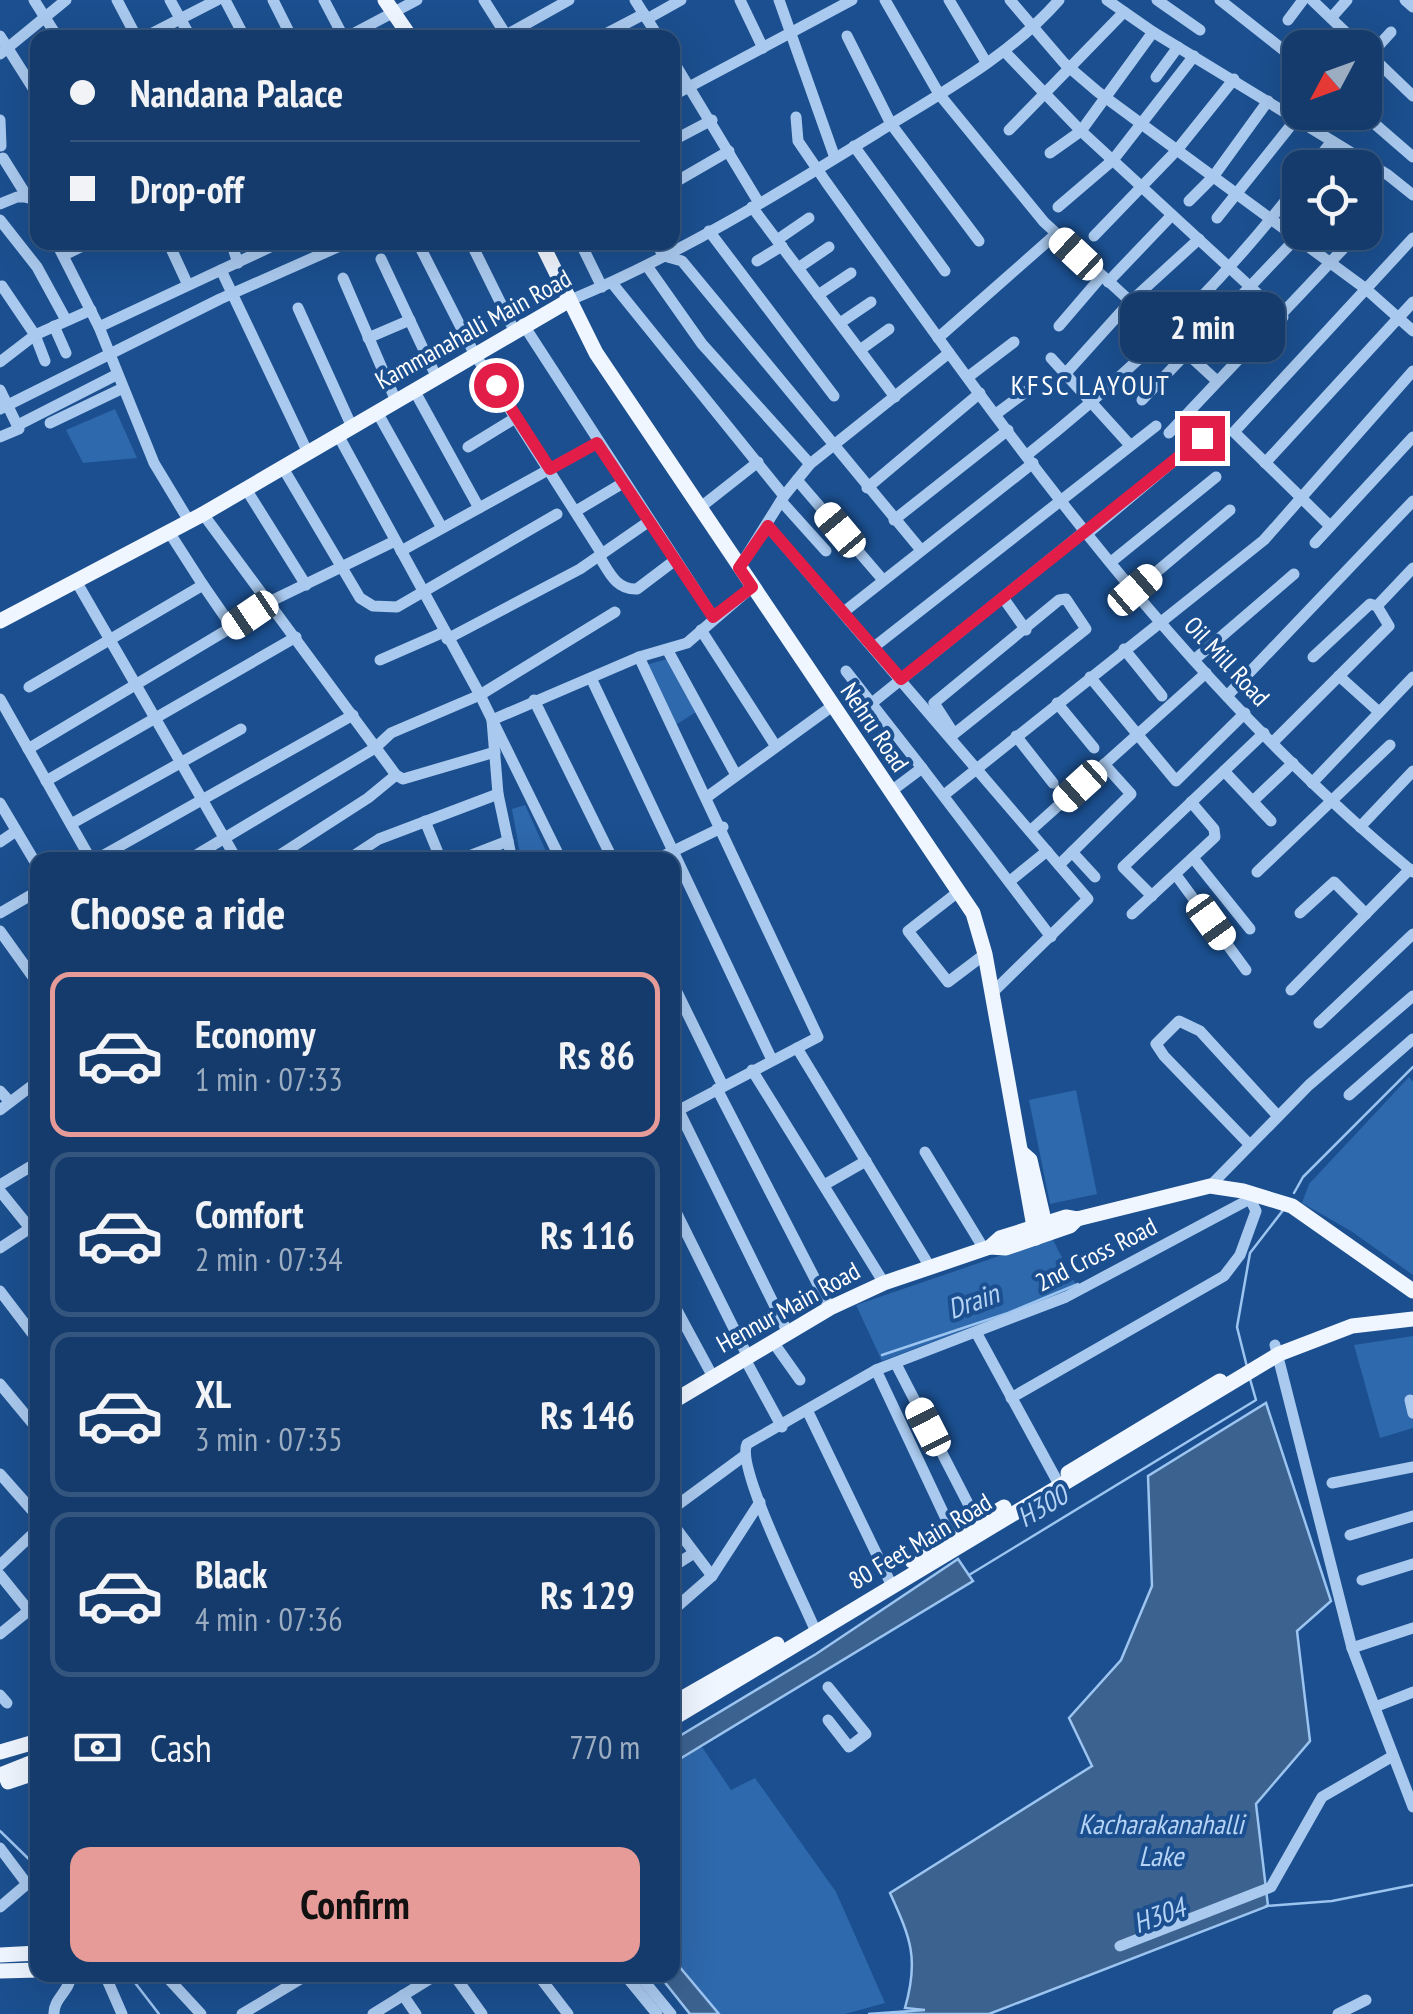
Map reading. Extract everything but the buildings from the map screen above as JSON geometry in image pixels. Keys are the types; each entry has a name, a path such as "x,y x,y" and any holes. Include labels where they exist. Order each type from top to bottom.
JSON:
{"main road":[{"path":"390,6 406,30"},
{"name":"Nehru Road","path":"545,250 605,360 978,925 1022,1153 1030,1160 1041,1231"},
{"name":"Kammanahalli Main Road","path":"0,620 196,518 518,327 571,300"},
{"name":"Hennur Main Road","path":"680,1397 830,1308 884,1283 987,1248 1006,1248 1076,1219 1210,1186 1292,1206 1413,1291"},
{"name":"80 Feet Main Road","path":"680,1713 956,1539 1059,1484 1277,1350 1352,1326 1413,1316"},
{"name":"80 Feet Main Road","path":"956,1539 977,1522 1059,1484"},
{"name":"80 Feet Main Road","path":"680,1700 815,1628"},
{"path":"0,1752 30,1743"},
{"path":"0,1764 30,1753"},
{"path":"0,1775 30,1763"},
{"path":"0,1785 30,1775"},
{"path":"0,1955 30,1954"},
{"path":"0,1971 30,1970"}],"street":[{"path":"34,0 53,30"},
{"path":"30,85 2,46 66,0"},
{"path":"117,0 135,30"},
{"path":"170,0 187,30"},
{"path":"158,30 218,0"},
{"path":"226,0 242,30"},
{"path":"273,0 288,30"},
{"path":"324,0 340,30"},
{"path":"356,30 390,6 417,0"},
{"path":"517,30 569,0"},
{"path":"636,0 654,30"},
{"path":"615,30 681,0"},
{"path":"740,0 764,48"},
{"path":"779,0 835,158"},
{"path":"680,92 852,0"},
{"path":"885,0 939,94 1056,234 1218,381"},
{"path":"949,0 986,62"},
{"path":"1010,0 1071,70 1282,226"},
{"name":"Kammanahalli Main Road","path":"680,247 939,94 1034,28 1058,0"},
{"path":"1108,0 1153,32 1282,110"},
{"path":"1157,0 1200,30"},
{"path":"1220,0 1282,50"},
{"path":"1288,20 1303,0"},
{"path":"1312,0 1344,30"},
{"path":"1331,18 1347,0"},
{"path":"1406,0 1413,7"},
{"path":"488,1 502,30"},
{"path":"1008,130 1124,12"},
{"path":"1050,153 1081,131 1108,99 1153,32"},
{"path":"1382,39 1391,32"},
{"path":"847,36 891,124 979,241"},
{"path":"1156,76 1178,47"},
{"path":"1004,51 1081,131 1283,317"},
{"path":"1058,207 1113,160 1194,56"},
{"path":"1382,66 1413,96"},
{"path":"680,70 779,242 895,397"},
{"path":"1094,236 1177,150 1234,79"},
{"path":"1189,201 1213,177 1268,101"},
{"name":"Oil Mill Road","path":"796,118 798,141 817,169 949,353 1086,532 1244,713 1332,804 1411,871"},
{"path":"0,120 2,152 30,195"},
{"path":"680,137 712,120"},
{"path":"1217,218 1288,130"},
{"path":"1315,130 1413,195"},
{"path":"1382,130 1413,157"},
{"path":"1324,150 1332,140"},
{"path":"854,146 945,271"},
{"path":"680,180 729,152"},
{"path":"0,204 30,201"},
{"path":"845,610 1030,459 1094,401 1282,206"},
{"path":"1059,326 1172,215"},
{"path":"757,261 809,218"},
{"path":"0,220 37,267 60,323 66,353"},
{"path":"708,230 834,396"},
{"path":"938,338 1056,234"},
{"path":"1330,526 1234,432 1413,238"},
{"path":"1066,374 1130,302 1199,239"},
{"path":"798,268 829,247"},
{"path":"61,250 99,327 121,390 154,463 269,602 396,775 403,778 494,752"},
{"path":"64,255 74,250"},
{"path":"172,250 187,283"},
{"path":"234,250 238,262"},
{"path":"99,327 264,250"},
{"path":"5,407 232,294 331,250"},
{"path":"422,250 474,353 550,469 618,585 637,589 674,560"},
{"path":"474,250 518,327 713,617"},
{"path":"585,250 607,285 758,462 826,551"},
{"path":"661,250 664,256 682,261 920,550"},
{"name":"Kammanahalli Main Road","path":"571,300 674,250"},
{"path":"1142,400 1286,250"},
{"path":"1315,250 1413,332"},
{"path":"1169,433 1343,250"},
{"path":"381,259 436,376"},
{"path":"647,266 702,344 810,464"},
{"path":"221,270 308,453"},
{"path":"818,295 852,273"},
{"path":"342,278 396,400"},
{"path":"2,286 5,303 35,335 45,361"},
{"path":"840,324 871,302"},
{"path":"1265,463 1413,302"},
{"path":"298,308 345,431 398,546 480,695 557,852"},
{"path":"0,362 35,335 91,310"},
{"path":"368,338 410,320"},
{"path":"860,350 890,329"},
{"path":"968,378 1014,342"},
{"path":"739,568 782,498 810,464 949,353"},
{"path":"1051,358 1130,444"},
{"path":"944,794 1264,540 1413,371"},
{"path":"18,424 116,376"},
{"path":"0,390 5,407 18,424 18,429 0,437"},
{"path":"50,422 121,390"},
{"path":"414,390 479,508"},
{"path":"996,414 1027,391"},
{"path":"867,488 980,393"},
{"path":"377,412 442,528"},
{"path":"468,446 517,418"},
{"path":"874,647 1156,426"},
{"path":"894,520 1008,430"},
{"path":"1315,543 1413,437"},
{"path":"872,703 1202,438"},
{"path":"28,749 269,602 442,528 597,443"},
{"path":"702,506 758,462"},
{"path":"282,468 360,598 373,606 397,607 558,514"},
{"path":"1111,562 1216,478"},
{"path":"797,480 883,580"},
{"path":"576,512 623,484"},
{"path":"246,488 306,585"},
{"path":"1228,696 1413,501"},
{"path":"1135,590 1230,510"},
{"path":"380,660 446,635 600,555 648,522"},
{"path":"768,526 845,610 1088,899 991,994"},
{"path":"169,532 232,627"},
{"path":"1377,606 1413,568"},
{"path":"1194,660 1294,574"},
{"path":"76,581 232,852"},
{"path":"29,687 203,586"},
{"path":"492,720 639,657 688,643 713,617 752,587"},
{"path":"1004,599 1026,630"},
{"path":"1064,599 1088,625 955,734 933,704 1026,630 1064,599"},
{"path":"1152,896 1124,866 1224,771 1339,676 1389,626 1377,606 1370,604 1313,657"},
{"path":"202,852 375,748 391,733 480,695 615,612"},
{"path":"701,630 775,745"},
{"path":"46,781 156,722 296,638"},
{"path":"1124,649 1162,696"},
{"path":"668,651 736,774"},
{"path":"639,657 708,796 818,1037 680,1109"},
{"path":"846,670 1051,936"},
{"path":"1030,831 1206,673"},
{"path":"1339,676 1379,712"},
{"path":"1090,677 1176,781 1244,713"},
{"path":"591,678 674,851 722,827"},
{"path":"1312,783 1413,678"},
{"path":"0,699 88,852"},
{"path":"534,700 609,852"},
{"path":"1057,704 1094,748"},
{"path":"708,796 831,707"},
{"path":"108,852 353,716"},
{"path":"492,720 498,794 510,852"},
{"path":"71,824 241,730"},
{"path":"1016,736 1053,784"},
{"path":"1257,872 1390,745"},
{"path":"1253,801 1292,762"},
{"path":"1059,865 1132,794 1104,764"},
{"path":"890,792 922,768"},
{"path":"1224,771 1271,821"},
{"path":"1360,827 1413,772"},
{"path":"284,852 368,798 396,775"},
{"path":"359,852 378,839 498,794"},
{"path":"1132,914 1216,834 1191,802"},
{"path":"0,803 30,854"},
{"path":"425,821 438,852"},
{"path":"0,842 16,831"},
{"path":"481,852 508,842"},
{"path":"1010,881 1046,851"},
{"path":"1072,852 1095,877"},
{"path":"1192,858 1250,929"},
{"path":"680,864 772,1060"},
{"path":"1291,990 1411,871"},
{"path":"1176,875 1246,970"},
{"path":"1300,913 1334,882 1366,914"},
{"path":"958,892 908,931 948,982 985,954"},
{"path":"0,913 30,896"},
{"path":"0,931 30,973"},
{"path":"1320,1023 1413,934"},
{"path":"1210,1186 1277,1114 1413,996"},
{"path":"680,1000 830,1308"},
{"path":"1249,1144 1164,1056 1156,1044 1162,1034 1179,1021 1200,1030 1277,1114"},
{"path":"1350,1095 1413,1038"},
{"path":"796,1048 930,1267"},
{"path":"752,1070 884,1283"},
{"path":"0,1091 5,1106 30,1087"},
{"path":"680,1112 788,1333"},
{"path":"925,1152 987,1248"},
{"path":"824,1184 866,1161"},
{"path":"30,1167 0,1188 30,1224"},
{"path":"1011,1398 1224,1276 1240,1255 1256,1211 1248,1196"},
{"name":"2nd Cross Road","path":"680,1503 744,1456 748,1444 782,1428 876,1370 1066,1297 1248,1196"},
{"path":"680,1221 782,1428"},
{"path":"0,1248 30,1233"},
{"path":"0,1292 30,1330"},
{"path":"680,1316 713,1377"},
{"path":"977,1334 1059,1484"},
{"path":"774,1342 800,1380"},
{"path":"1277,1350 1352,1648 1413,1808"},
{"path":"896,1364 977,1522"},
{"path":"876,1370 956,1539"},
{"path":"0,1384 30,1420"},
{"path":"808,1412 890,1582"},
{"path":"744,1456 815,1628"},
{"path":"1332,1483 1413,1467"},
{"path":"0,1474 30,1508"},
{"path":"680,1604 712,1576 760,1502"},
{"path":"1350,1535 1413,1516"},
{"path":"680,1534 712,1576"},
{"path":"0,1565 30,1537"},
{"path":"680,1563 694,1553"},
{"path":"1362,1580 1413,1564"},
{"path":"0,1575 30,1604"},
{"path":"0,1634 30,1609"},
{"path":"1352,1648 1413,1628"},
{"path":"828,1688 866,1734 849,1747 828,1720"},
{"path":"1375,1706 1413,1693"},
{"path":"1120,1946 1270,1888 1322,1798 1393,1756"},
{"path":"0,1848 27,1884 0,1907"},
{"path":"54,2014 55,2003 70,1982"},
{"path":"108,1982 122,2014"},
{"path":"171,1982 201,2014"},
{"path":"242,2014 295,1982"},
{"path":"372,2014 424,1982"},
{"path":"459,1982 482,2014"},
{"path":"543,1982 568,2014"},
{"path":"631,1982 657,2014"},
{"path":"645,1982 671,2014"},
{"path":"403,1995 416,2014"},
{"path":"1343,2013 1366,2000"}],"shaded area":[{"path":"115,409 137,458 83,463 66,430"},
{"path":"667,659 696,712 674,726 646,665"},
{"path":"525,805 546,852 520,852 512,809"},
{"path":"1409,1077 1413,1082 1413,1275 1351,1231 1302,1203 1309,1184"},
{"path":"1076,1090 1097,1194 1050,1204 1029,1100"},
{"path":"1052,1238 1077,1287 882,1361 856,1305"},
{"path":"1413,1336 1413,1428 1380,1438 1354,1345"},
{"path":"700,1744 731,1790 755,1778 836,1892 885,2003 845,2014 719,2014 680,1967 680,1758"}],"water":[{"name":"Kacharakanahalli Lake","path":"1266,1403 1331,1601 1297,1631 1310,1741 1256,1804 1268,1906 989,2014 868,2014 925,2010 905,2008 912,1976 911,1949 890,1893 1092,1766 1069,1718 1121,1660 1152,1586 1148,1476"},
{"path":"958,1559 973,1581 680,1759 680,1736 816,1654"},
{"path":"680,1967 719,2014 690,2014 665,1982 680,1982"}],"waterway":[{"name":"H300","path":"1294,1193 1303,1177 1413,1067"},
{"name":"H300","path":"1247,1367 1237,1327 1250,1253 1284,1209"},
{"name":"Drain","path":"882,1355 1008,1313 1078,1284"},
{"name":"H300","path":"969,1575 1256,1400 1250,1379"},
{"path":"0,1831 30,1860"},
{"name":"H304","path":"1266,1906 1332,1901 1413,1885"},
{"name":"Drain","path":"134,1982 159,2014"}],"district":[{"name":"KFSC LAYOUT","path":"1091,385"}],"route":[{"path":"496,385 550,469 597,443 713,617 752,587 739,568 768,526 845,610 901,679 1202,438"}]}
